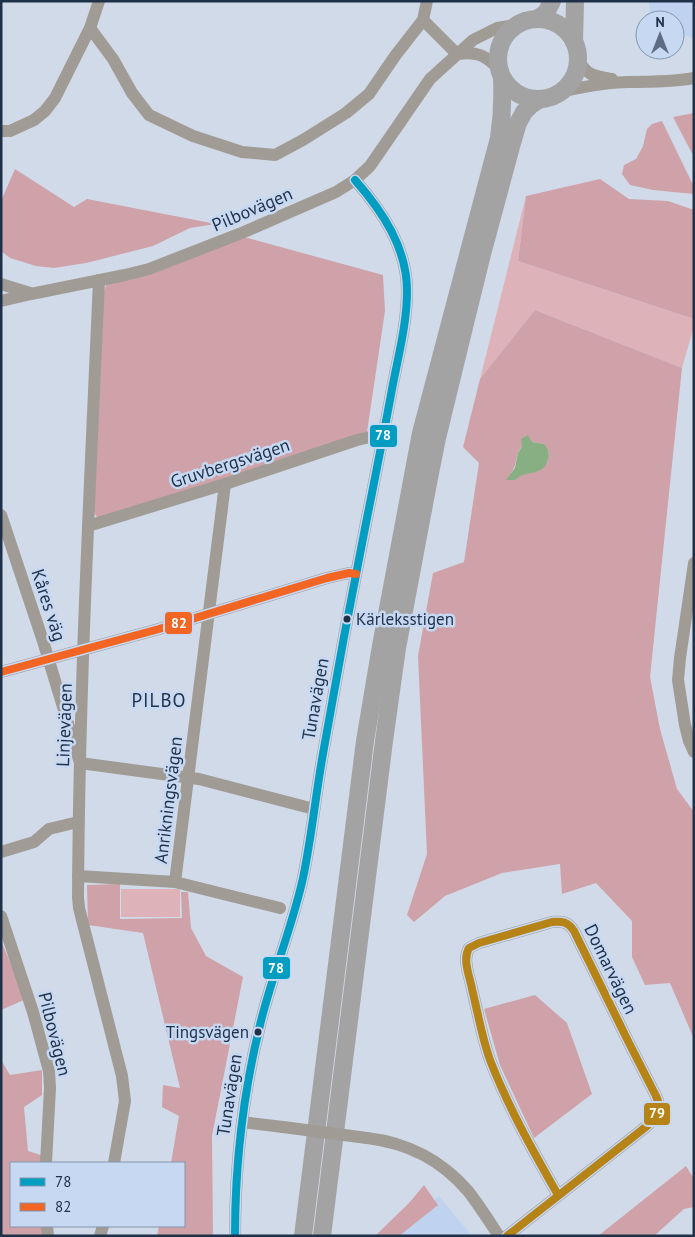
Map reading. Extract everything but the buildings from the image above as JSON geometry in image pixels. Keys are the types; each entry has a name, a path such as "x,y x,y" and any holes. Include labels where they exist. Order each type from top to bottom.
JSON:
{"highway":[{"path":"303,1236 365,741 421,433 499,138 503,95 498,60 501,42 509,31 520,24 538,19 546,13 552,1"},
{"path":"500,74 516,93 530,98 549,98 563,91 573,76 575,1"},
{"path":"538,19 549,21 567,30 575,50"},
{"path":"322,1236 397,648 426,493 463,328 512,143 518,123 524,112 530,104 540,99"}],"street":[{"path":"1,131 10,131 34,120 46,111 55,98 90,28 99,1"},
{"path":"90,28 112,59 132,93 149,115 193,136 242,152 275,155 346,113 369,94 423,20 427,1"},
{"path":"423,20 457,54 468,52 489,59 500,74"},
{"name":"Pilbovägen","path":"1,301 150,269 329,195 355,180 370,166 430,79 457,54 473,40 497,28 520,24"},
{"path":"575,50 583,69 591,74 627,82"},
{"path":"563,91 593,85 627,82 676,82 694,78"},
{"name":"Tunavägen","path":"235,1236 236,1185 248,1077 260,1024 301,884 356,574 405,323 407,290 404,264 396,238 372,199 355,180"},
{"name":"Linjevägen","path":"99,280 83,650 78,822 78,897 79,908 122,1076 125,1101 114,1162"},
{"path":"1,284 31,294"},
{"name":"Gruvbergsvägen","path":"88,526 225,484 357,440 383,434"},
{"name":"Anrikningsvägen","path":"175,882 225,484"},
{"name":"Kåres väg","path":"1,515 43,641 80,763"},
{"path":"694,562 678,680 689,741 694,752"},
{"path":"1,672 159,630 327,578 349,573 356,574"},
{"path":"80,763 199,779 314,809"},
{"path":"1,852 34,842 49,829 78,822"},
{"path":"78,876 175,882 280,908"},
{"name":"Pilbovägen","path":"1,916 33,1012 49,1071 50,1088 46,1162"},
{"name":"Domarvägen","path":"507,1236 647,1126 655,1118 659,1110 656,1096 574,931 569,924 562,921 552,922 479,943 469,948 466,956 490,1060 530,1146 558,1195"},
{"path":"242,1122 367,1138 403,1145 428,1156 450,1172 468,1192 499,1236"}],"shaded area":[{"path":"649,1 694,1 694,39 685,35 685,10 650,10"},
{"path":"694,113 694,157 673,117"},
{"path":"662,121 694,187 694,194 653,190 630,185 622,174 624,165 636,159 643,146 647,129 652,124"},
{"path":"15,169 74,207 87,199 216,224 190,228 153,246 86,263 54,268 36,266 10,258 1,251 1,201"},
{"path":"600,179 629,199 668,201 694,210 694,319 518,261 526,196"},
{"path":"526,196 518,261 694,319 694,326 682,368 535,310 480,379"},
{"path":"244,237 383,275 385,311 367,432 98,519 93,511 101,301 106,285"},
{"path":"535,310 682,368 650,677 660,729 677,789 694,812 694,1039 670,983 645,985 632,957 632,921 596,883 562,894 560,864 502,873 445,896 414,922 407,915 427,854 418,656 433,573 464,562 479,463 463,447 480,379","holes":["532,442 544,444 549,453 547,462 520,475 511,473 520,448 523,445"]},
{"path":"528,435 532,442 544,444 547,448 549,455 546,465 538,471 515,480 506,480 515,468 518,453 522,446 521,439"},
{"path":"120,884 120,919 182,918 181,892 188,892 191,928 206,956 243,977 212,1136 213,1236 157,1236 159,1227 185,1227 185,1162 171,1162 179,1116 162,1107 163,1085 180,1088 143,933 88,925 87,885"},
{"path":"121,889 180,889 180,917 121,917"},
{"path":"1,941 26,999 1,1010"},
{"path":"535,995 567,1023 592,1094 534,1138 500,1065 484,1009"},
{"path":"1,1060 10,1075 42,1070 42,1095 24,1107 28,1151 41,1155 41,1162 10,1162 10,1227 43,1227 43,1236 1,1236"},
{"path":"686,1166 694,1179 694,1207 684,1209 654,1236 598,1236"},
{"path":"424,1185 438,1205 399,1236 375,1236 409,1203"},
{"path":"439,1196 472,1236 392,1236"}],"transit line":[{"name":"78","path":"235,1236 238,1156 249,1077 265,1006 303,878 339,664 406,316 406,275 398,245 384,218 355,180"},
{"name":"82","path":"1,672 159,629 327,578 349,573 356,574"},
{"name":"79","path":"507,1236 647,1126 656,1116 659,1109 656,1096 574,931 565,923 552,922 479,943 469,948 466,958 480,1025 490,1060 513,1112 558,1195"}],"place":[{"name":"Kärleksstigen","path":"347,619"},
{"name":"Tingsvägen","path":"258,1032"}],"district":[{"name":"PILBO","path":"159,700"}]}
